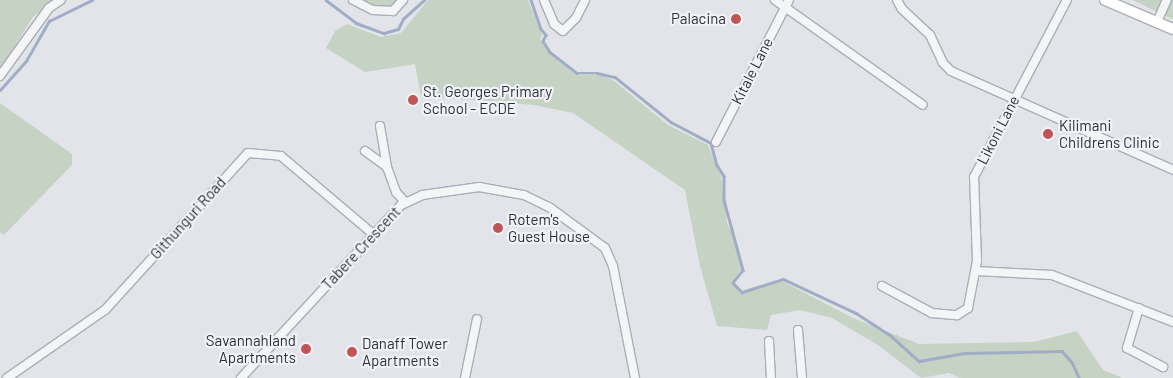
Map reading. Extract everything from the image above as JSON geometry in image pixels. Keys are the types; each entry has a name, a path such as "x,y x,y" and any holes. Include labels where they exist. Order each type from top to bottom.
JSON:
{"main road":[{"path":"1105,0 1173,29"}],"street":[{"path":"0,76 49,8 61,0"},
{"path":"353,0 373,10 393,11 403,0"},
{"path":"544,0 554,24 562,31 576,18 585,0"},
{"path":"774,0 787,3 923,106"},
{"path":"897,0 902,9 930,35 943,63 951,71 1173,170"},
{"name":"Likoni Lane","path":"882,286 932,313 957,314 964,312 970,302 976,271 974,178 1067,0"},
{"path":"1157,22 1167,0"},
{"name":"Kitale Lane","path":"716,142 787,3"},
{"path":"380,126 387,167 396,192 404,202"},
{"path":"365,151 387,167"},
{"name":"Githunguri Road","path":"7,378 105,310 248,153 281,156 372,234"},
{"name":"Tabere Crescent","path":"243,376 372,234 404,202 422,195 479,187 516,194 549,207 600,243 613,266 635,378"},
{"path":"976,271 1052,275 1173,322"},
{"path":"1139,308 1127,348 1163,367"},
{"path":"465,378 477,319"},
{"path":"798,330 802,378"},
{"path":"769,341 771,378"},
{"path":"243,376 255,378"}],"green space":[{"path":"0,0 55,0 33,17 0,70"},
{"path":"356,0 398,0 390,9 381,10"},
{"path":"428,0 528,0 542,35 540,40 549,53 575,74 596,74 613,80 668,125 708,145 721,176 727,223 735,239 741,269 732,283 741,293 782,281 853,318 919,344 1034,342 1077,331 1103,370 1123,378 961,378 949,373 921,378 878,345 832,318 800,310 771,315 767,330 717,326 700,266 685,190 573,113 534,105 421,96 415,64 365,72 326,48 335,31 347,24 381,37 401,33"},
{"path":"1133,0 1173,0 1173,19 1147,7"},
{"path":"0,103 72,154 72,165 4,235 0,232"}],"waterway":[{"path":"0,90 26,61 49,21 92,0"},
{"path":"326,0 356,23 384,33 398,29 403,19 424,0"},
{"path":"531,0 541,29 546,35 543,41 550,52 577,73 597,73 615,77 671,122 711,143 717,165 724,176 724,200 743,270 733,283 742,292 783,279 856,313 890,335 919,361 965,353 1062,351 1072,362 1079,378"}],"place":[{"name":"Palacina","path":"736,19"},
{"name":"St. Georges Primary School - ECDE","path":"413,100"},
{"name":"Kilimani Childrens Clinic","path":"1048,134"},
{"name":"Rotem's Guest House","path":"498,228"},
{"name":"Savannahland Apartments","path":"306,349"},
{"name":"Danaff Tower Apartments","path":"352,352"}]}
